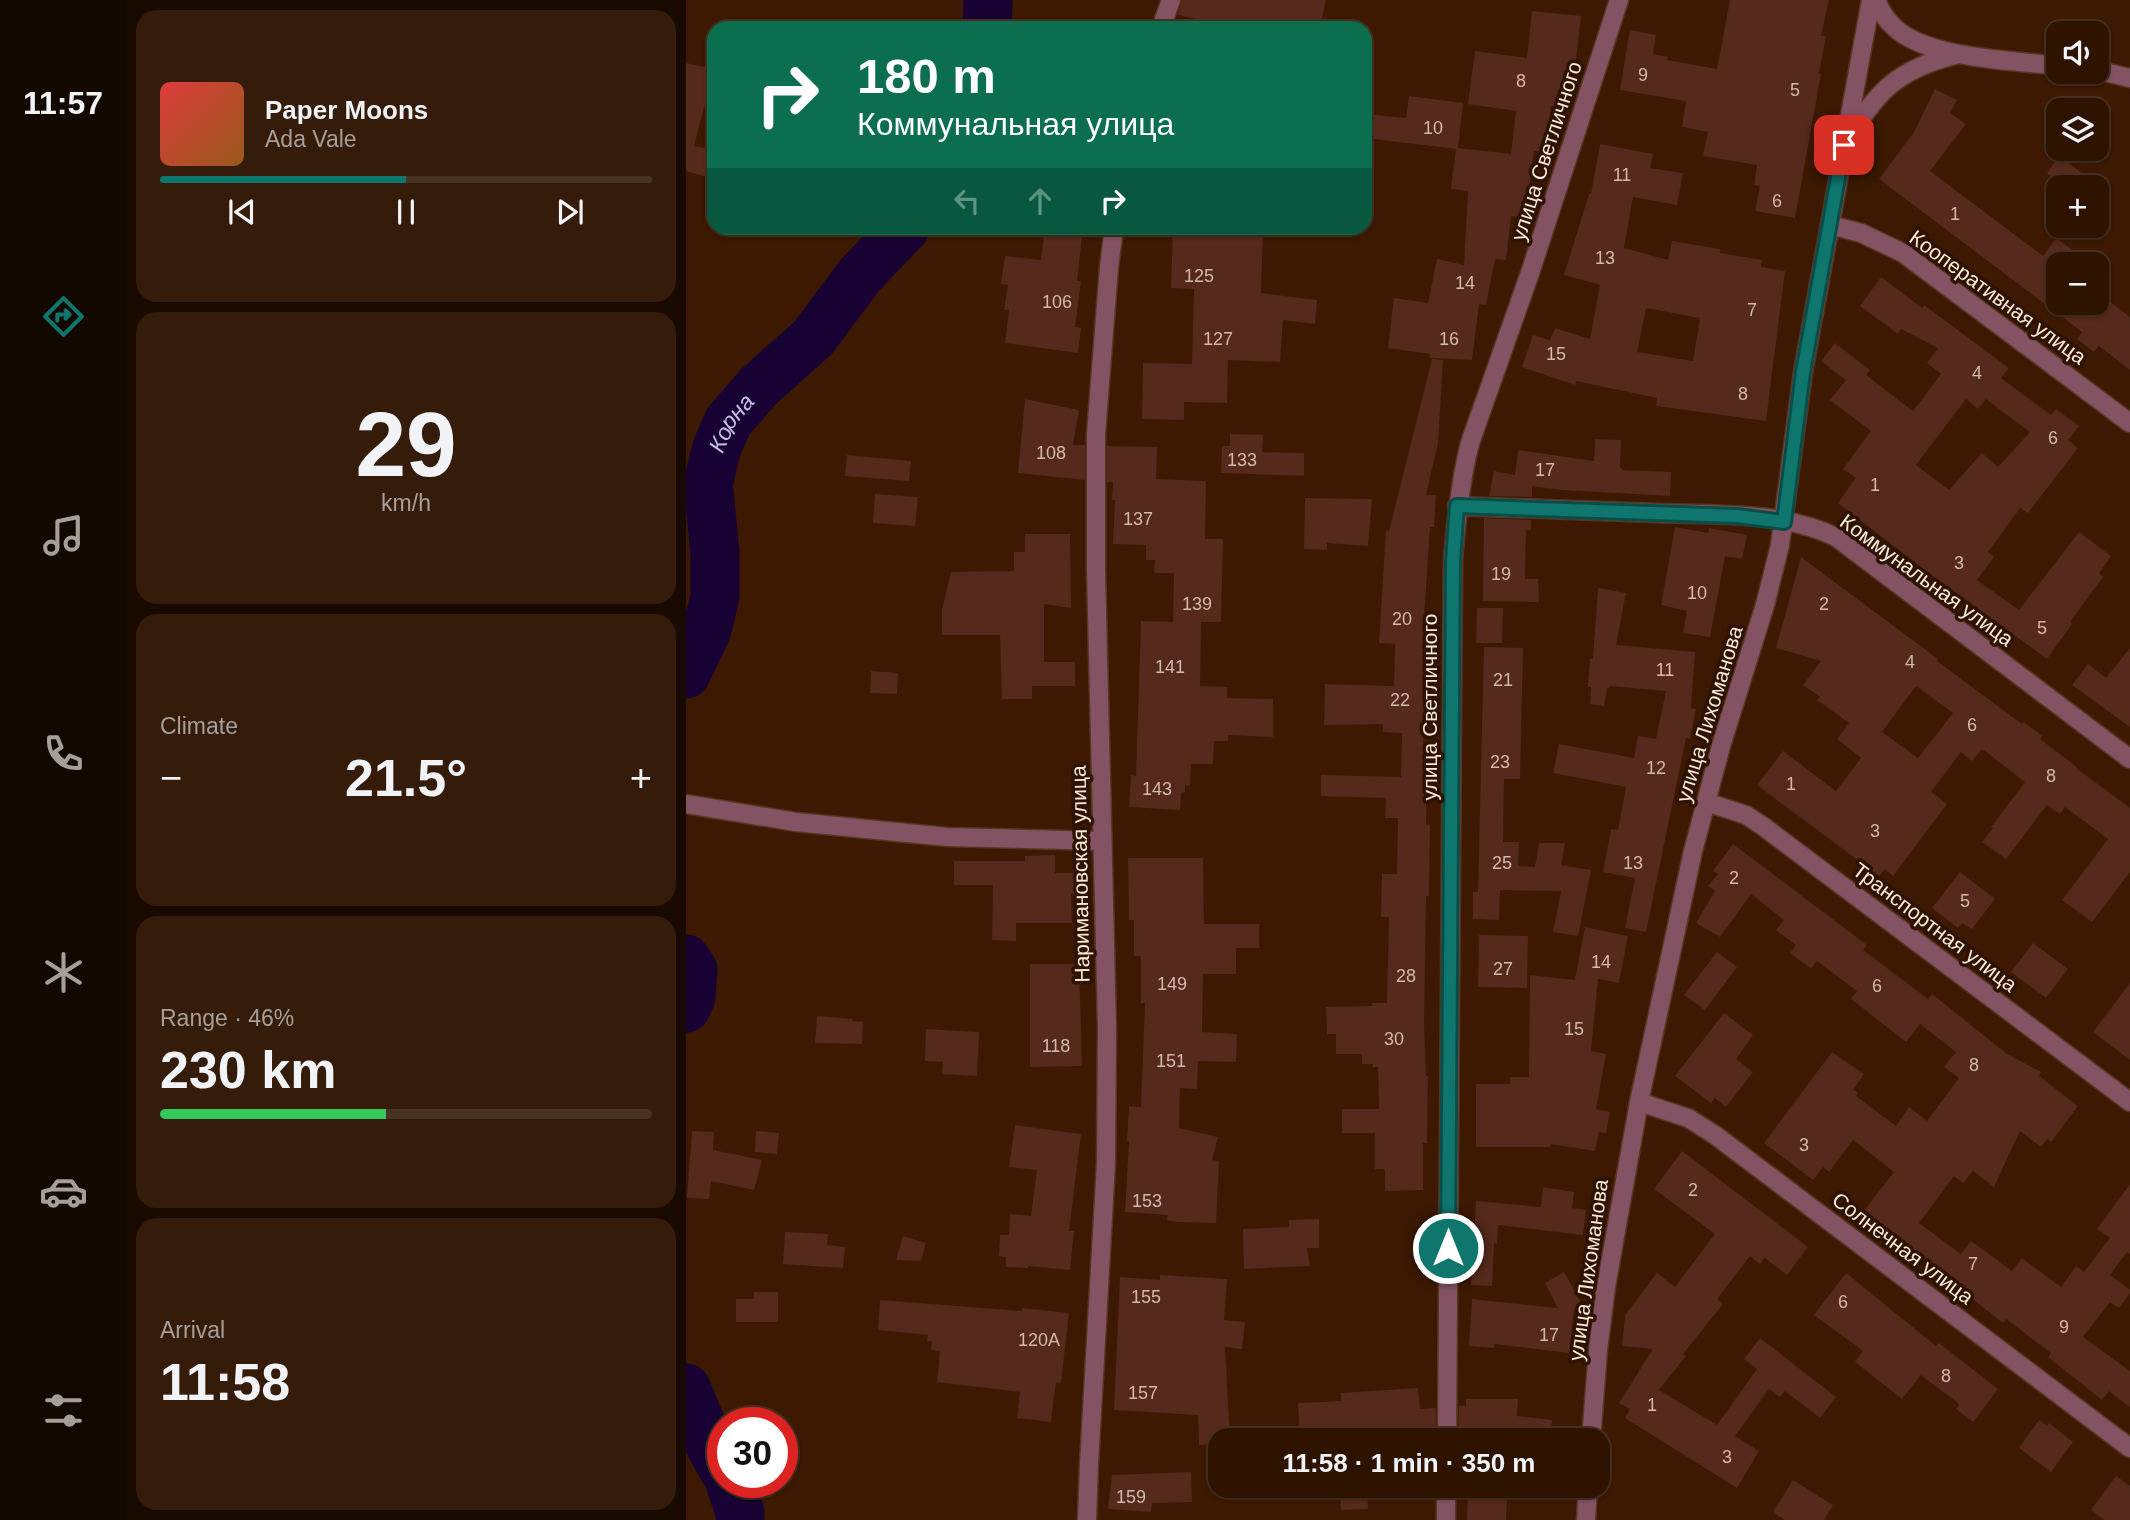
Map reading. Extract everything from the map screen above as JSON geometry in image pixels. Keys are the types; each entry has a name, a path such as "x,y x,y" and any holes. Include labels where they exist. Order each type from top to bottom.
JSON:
{"street":[{"path":"1164,21 1171,0"},
{"name":"улица Светличного","path":"1447,1428 1453,575 1457,506 1462,471 1470,443 1530,272 1619,0"},
{"path":"1873,0 1896,29 1911,40 1958,54 2046,65"},
{"name":"улица Лихоманова","path":"1592,1428 1606,1287 1639,1102 1679,910 1706,802 1765,605 1784,522 1803,372 1873,0"},
{"path":"1844,145 1863,114 1889,85 1907,71 1927,62 1958,54"},
{"path":"2109,74 2130,78"},
{"name":"Кооперативная улица","path":"1830,225 1861,233 1903,253 2130,423"},
{"name":"Наримановская улица","path":"1087,1520 1106,1163 1107,1028 1096,571 1096,434 1113,235"},
{"name":"Коммунальная улица","path":"1457,506 1737,516 1806,526 1836,537 2130,760"},
{"name":"Транспортная улица","path":"1706,802 1746,815 1764,827 2130,1102"},
{"path":"686,804 796,822 947,837 1102,841"},
{"name":"Солнечная улица","path":"1639,1102 1688,1118 1715,1135 2130,1448"},
{"path":"1446,1498 1446,1520"},
{"path":"1586,1518 1587,1498"}],"building":[{"path":"1182,0 1326,0 1322,21 1203,21 1178,15"},
{"path":"1730,0 1829,0 1821,36 1826,36 1819,73 1821,74 1795,218 1755,211 1760,186 1754,185 1757,165 1703,156 1708,132 1682,127 1686,101 1620,90 1630,30 1656,35 1653,54 1668,57 1667,60 1717,69"},
{"path":"1532,11 1581,16 1576,60 1571,59 1565,107 1551,106 1545,152 1534,151 1523,217 1511,216 1506,260 1495,259 1486,305 1479,304 1472,360 1429,358 1430,354 1388,348 1394,298 1428,303 1437,259 1464,265 1468,191 1451,189 1456,149 1372,139 1372,115 1406,118 1409,96 1463,103 1458,148 1511,154 1516,111 1468,104 1475,51 1527,58"},
{"path":"686,63 707,68 707,96 694,146 707,149 707,177 686,171"},
{"path":"1935,89 1957,100 1950,113 1966,124 1930,171 2043,256 2056,238 2075,252 2046,252 2046,305 1879,179 1914,132"},
{"path":"1600,144 1653,154 1650,168 1683,173 1677,205 1633,197 1624,248 1668,260 1672,241 1762,260 1761,267 1785,271 1766,421 1656,406 1657,398 1576,381 1575,385 1522,367 1533,335 1550,340 1555,328 1590,339 1600,285 1564,275 1591,194","holes":["1646,308 1700,318 1693,361 1637,352"]},
{"path":"2055,161 2066,161 2085,175 2050,175 2047,173"},
{"path":"1044,235 1082,235 1077,281 1081,281 1075,327 1081,328 1078,353 1005,343 1009,310 1004,310 1008,285 1001,284 1005,256 1041,260"},
{"path":"1173,235 1263,235 1261,293 1317,300 1315,324 1283,320 1280,362 1228,360 1227,403 1184,402 1184,420 1142,419 1143,363 1192,364 1194,289 1171,288"},
{"path":"1881,277 2009,368 2001,378 2051,415 2056,409 2079,426 2068,440 2078,448 2028,513 2020,508 1988,552 1994,557 1977,580 2019,610 2079,532 2111,556 2099,573 2103,577 2047,659 1838,503 1856,478 1843,469 1871,431 1830,400 1846,380 1821,361 1835,343 1870,370 1866,375 1913,411 1941,374 1927,363 1938,348 1901,329 1898,334 1860,306","holes":["1966,399 1978,409 1986,399 2030,432 1998,467 1982,453 1949,490 1916,465"]},
{"path":"2109,301 2130,317 2130,370 2099,346 2094,352 2077,339 2082,332 2059,315 2109,315"},
{"path":"1432,359 1443,360 1438,443 1426,495 1436,495 1434,527 1430,527 1422,649 1426,649 1423,745 1430,745 1430,767 1427,767 1426,824 1430,825 1424,1024 1428,1076 1427,1143 1423,1143 1423,1190 1385,1191 1385,1169 1375,1169 1375,1133 1342,1133 1342,1109 1379,1109 1378,1067 1362,1064 1362,1054 1336,1054 1336,1034 1327,1034 1326,1007 1387,1003 1389,917 1381,917 1382,874 1397,874 1398,818 1385,818 1386,798 1321,796 1321,775 1401,777 1402,733 1383,732 1383,724 1324,725 1325,684 1394,686 1395,644 1379,643 1386,530 1389,531"},
{"path":"1025,399 1079,410 1073,445 1085,445 1085,480 1018,473"},
{"path":"1230,434 1263,435 1262,452 1304,453 1304,476 1221,473 1222,446 1230,446"},
{"path":"1595,439 1621,440 1620,467 1623,470 1671,472 1670,496 1532,486 1532,497 1489,496 1494,471 1515,475 1518,450 1594,461"},
{"path":"1107,446 1157,447 1156,479 1206,481 1205,539 1223,539 1221,622 1201,622 1200,686 1227,687 1227,698 1273,699 1273,737 1228,735 1228,741 1214,741 1213,764 1191,764 1190,786 1185,785 1185,792 1181,793 1180,810 1129,807 1131,775 1136,776 1141,621 1173,622 1174,573 1154,573 1155,560 1146,560 1146,545 1113,544 1115,500 1112,500 1113,482 1107,482"},
{"path":"847,455 911,461 909,481 845,476"},
{"path":"875,494 918,497 915,526 873,523"},
{"path":"1305,498 1372,499 1368,546 1327,543 1327,550 1304,549"},
{"path":"1484,518 1531,520 1531,530 1526,530 1525,579 1538,579 1539,602 1483,601"},
{"path":"1675,527 1708,533 1709,528 1747,535 1742,559 1725,556 1710,637 1683,633 1687,611 1661,605"},
{"path":"1025,534 1070,534 1071,608 1044,604 1044,662 1075,662 1075,686 1032,686 1032,699 1002,699 1000,635 942,635 942,610 951,572 1014,571 1014,552 1025,552"},
{"path":"1801,557 2022,724 2024,722 2042,736 2040,739 2130,808 2130,872 2092,922 2062,900 2108,839 2065,807 2060,814 2047,805 2006,859 1982,842 2025,782 1982,749 1972,761 1961,752 1931,792 1947,804 1893,876 1885,869 1879,876 1757,785 1783,751 1836,791 1861,758 1837,739 1849,723 1817,700 1820,697 1803,685 1821,661 1776,648","holes":["1916,686 1953,713 1918,758 1882,732"]},
{"path":"1598,588 1626,593 1616,645 1695,652 1691,708 1696,709 1690,739 1686,738 1646,932 1625,928 1635,878 1603,872 1611,829 1618,830 1626,787 1553,773 1559,744 1634,758 1638,736 1656,739 1666,691 1610,686 1604,706 1590,704 1591,687 1588,687 1590,659 1593,659"},
{"path":"1477,608 1503,608 1502,643 1476,643"},
{"path":"1484,647 1523,648 1520,779 1504,779 1503,842 1519,842 1518,866 1535,867 1539,843 1565,843 1561,865 1591,870 1578,936 1553,932 1561,891 1500,890 1499,920 1473,919 1473,892 1478,892"},
{"path":"2130,648 2130,727 2072,685 2088,664 2106,678"},
{"path":"871,671 898,673 897,694 870,693"},
{"path":"1733,844 1867,945 1863,950 1928,999 1932,994 2007,1054 2041,1072 2039,1076 2078,1106 2051,1142 2047,1139 2041,1147 2020,1131 1994,1187 1973,1171 1963,1183 1954,1176 1919,1223 1961,1254 1971,1241 2012,1271 2022,1258 2061,1287 2076,1266 2084,1272 2110,1238 2097,1229 2130,1184 2130,1254 2127,1252 2110,1275 2130,1290 2130,1293 2119,1308 2110,1302 2083,1337 2130,1371 2130,1407 2109,1391 2102,1400 2048,1357 2051,1353 2006,1319 2003,1323 1862,1213 1894,1172 1853,1140 1829,1172 1823,1167 1813,1180 1764,1143 1832,1052 1864,1074 1853,1090 1858,1092 1856,1096 1896,1126 1909,1107 1927,1121 1959,1078 1944,1067 1956,1052 1920,1024 1906,1042 1851,999 1857,991 1817,961 1811,969 1790,953 1796,945 1776,930 1784,920 1751,894 1720,937 1696,923 1715,891 1708,886 1718,874 1713,871"},
{"path":"1055,855 1055,873 1076,873 1077,894 1071,894 1072,923 1016,923 1016,941 992,940 993,885 954,885 954,861 1025,861 1025,856"},
{"path":"1128,858 1203,858 1204,924 1259,924 1259,948 1236,948 1236,974 1203,974 1202,1032 1237,1034 1236,1062 1198,1061 1197,1089 1180,1088 1179,1128 1218,1137 1212,1160 1219,1161 1216,1223 1177,1222 1167,1220 1168,1215 1125,1212 1129,1106 1141,1107 1145,1003 1141,1003 1141,956 1134,956 1134,920 1129,920"},
{"path":"1960,872 1995,899 1972,929 1962,923 1958,928 1932,908"},
{"path":"1585,927 1628,936 1619,983 1598,979 1591,1051 1606,1054 1596,1109 1610,1112 1606,1133 1599,1132 1595,1151 1551,1144 1550,1147 1476,1147 1476,1084 1510,1084 1510,1077 1529,1077 1530,975 1575,980"},
{"path":"1479,935 1528,936 1527,988 1478,987"},
{"path":"2033,943 2068,969 2046,998 2011,972"},
{"path":"1717,952 1737,967 1705,1010 1684,995"},
{"path":"1030,964 1079,964 1082,1066 1030,1067"},
{"path":"2130,983 2130,1060 2093,1032"},
{"path":"1724,1013 1753,1035 1736,1059 1753,1072 1726,1107 1715,1098 1711,1103 1675,1076"},
{"path":"817,1016 863,1022 862,1044 815,1043"},
{"path":"926,1029 979,1032 977,1076 942,1074 943,1062 925,1061"},
{"path":"1015,1125 1081,1134 1069,1231 1074,1231 1070,1270 1006,1267 1006,1257 999,1256 1000,1235 1009,1235 1010,1214 1031,1216 1037,1170 1009,1167"},
{"path":"692,1131 714,1132 713,1150 762,1160 754,1190 711,1181 709,1199 687,1198"},
{"path":"756,1131 779,1133 777,1154 755,1152"},
{"path":"1682,1151 1808,1247 1787,1275 1765,1258 1760,1264 1750,1256 1717,1299 1723,1304 1683,1354 1686,1356 1659,1390 1717,1425 1757,1369 1744,1359 1760,1338 1836,1397 1820,1418 1785,1391 1780,1397 1769,1389 1735,1436 1759,1451 1737,1488 1625,1418 1630,1409 1619,1403 1653,1349 1622,1346 1625,1315 1657,1273 1675,1287 1715,1234 1654,1189"},
{"path":"1543,1187 1574,1192 1572,1208 1586,1210 1583,1235 1498,1225 1497,1244 1494,1243 1492,1286 1471,1285 1476,1201 1541,1207"},
{"path":"1319,1219 1319,1248 1307,1248 1310,1266 1244,1269 1243,1229 1289,1227 1289,1220"},
{"path":"785,1232 828,1234 827,1245 845,1247 843,1268 783,1264"},
{"path":"903,1236 926,1243 921,1261 896,1260"},
{"path":"1564,1272 1585,1310 1574,1309 1569,1353 1494,1344 1494,1348 1469,1346 1472,1299 1558,1308 1545,1283"},
{"path":"1846,1273 1936,1346 1939,1343 1998,1389 1973,1422 1956,1409 1959,1404 1921,1375 1902,1399 1855,1362 1863,1351 1814,1315"},
{"path":"1160,1275 1227,1279 1224,1320 1245,1322 1242,1349 1225,1347 1229,1428 1208,1428 1208,1445 1199,1445 1198,1415 1114,1410 1120,1277 1160,1280"},
{"path":"754,1292 778,1292 778,1322 736,1322 736,1299 754,1299"},
{"path":"880,1300 1069,1313 1061,1383 1056,1382 1051,1422 1017,1418 1020,1392 937,1382 940,1351 931,1350 932,1341 927,1341 928,1335 878,1330"},
{"path":"1418,1388 1420,1409 1436,1408 1436,1428 1299,1428 1298,1403 1341,1401 1341,1393"},
{"path":"1466,1399 1518,1399 1517,1416 1552,1420 1551,1428 1458,1428 1459,1406 1466,1406"},
{"path":"2039,1420 2047,1426 2049,1423 2073,1442 2051,1472 2019,1448"},
{"path":"1191,1472 1192,1502 1152,1503 1151,1512 1108,1509 1112,1475"},
{"path":"2116,1476 2130,1486 2130,1520 2105,1520 2091,1510"},
{"path":"1793,1480 1833,1505 1824,1520 1785,1520 1773,1512"},
{"path":"1340,1498 1368,1498 1368,1509 1341,1510"},
{"path":"1468,1498 1507,1498 1506,1520 1467,1520"}],"waterway":[{"name":"Корна","path":"987,21 988,0"},
{"name":"Корна","path":"686,674 707,630 715,596 715,553 708,483 717,447 728,422 758,387 813,338 860,275 898,235"},
{"name":"Корна","path":"686,959 693,970 691,997 686,1008"},
{"name":"Корна","path":"686,1388 707,1438"},
{"name":"Корна","path":"735,1498 740,1520"}],"route":[{"path":"1448,1248 1453,561 1457,506 1737,516 1784,522 1803,372 1844,145"}]}
